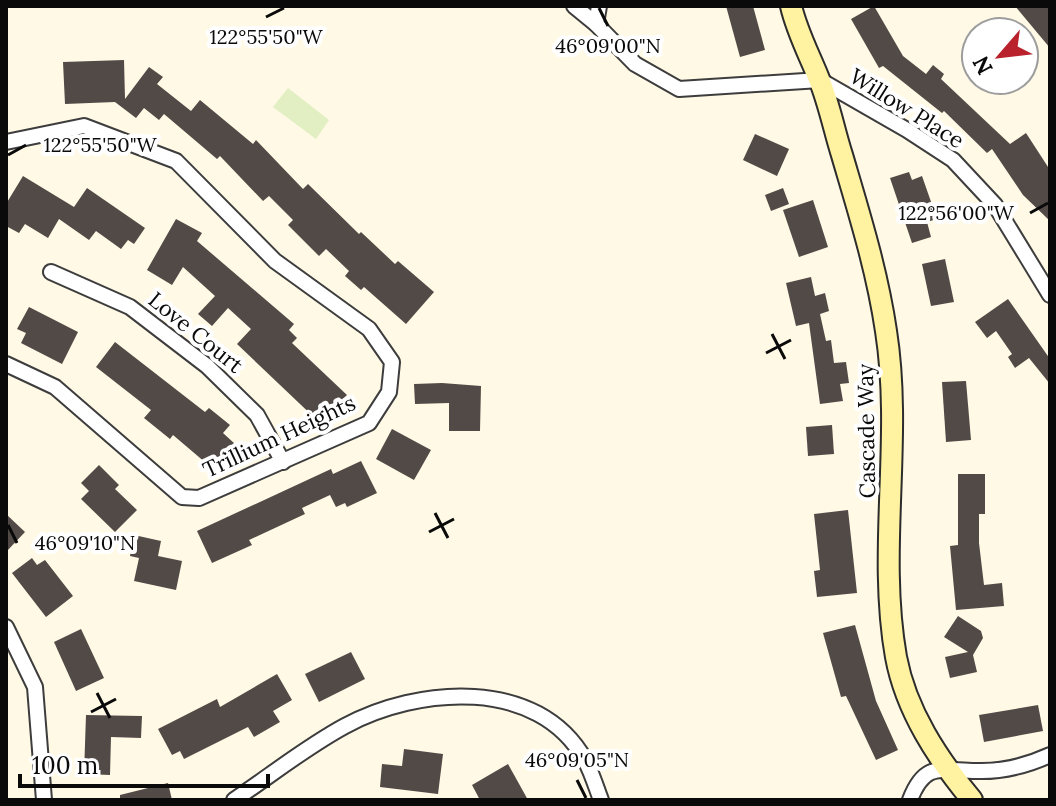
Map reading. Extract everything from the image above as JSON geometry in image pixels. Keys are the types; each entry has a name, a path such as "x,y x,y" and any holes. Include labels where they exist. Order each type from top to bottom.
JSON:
{"street":[{"path":"574,6 635,64 679,89 820,80"},
{"path":"596,24 599,6"},
{"name":"Cascade Way","path":"791,6 796,29 820,80 870,246 887,332 894,409 891,599 897,659 910,700 944,767 972,800"},
{"name":"Willow Place","path":"820,80 953,160 995,205 1050,295"},
{"name":"Trillium Heights","path":"6,142 84,126 176,161 275,261 369,329 392,362 389,392 369,423 199,498 182,497 55,387 6,364"},
{"name":"Love Court","path":"51,272 130,307 207,366 257,415 283,462"},
{"path":"6,627 35,687 44,800"},
{"path":"234,800 345,726 394,704 455,694 503,701 552,723 584,759 601,800"},
{"path":"910,800 929,772 944,767 978,772 1030,764 1050,755"}],"green space":[{"path":"288,88 329,120 316,139 273,107"}],"building":[{"path":"726,6 753,6 765,50 740,57"},
{"path":"874,6 903,56 926,74 933,65 944,74 941,79 1010,144 1026,133 1050,170 1050,221 1023,195 992,149 987,153 944,111 942,113 883,66 879,68 851,19"},
{"path":"1015,6 1050,6 1050,48 1040,36 1040,16 1023,16"},
{"path":"124,60 125,99 149,67 163,77 157,84 191,111 200,100 253,144 256,140 303,189 308,184 359,234 361,232 395,264 398,261 434,292 406,324 364,287 361,290 345,276 349,271 326,249 319,256 288,225 293,220 269,196 263,201 220,156 217,159 164,114 159,120 144,108 136,118 115,102 65,104 63,62"},
{"path":"755,134 789,149 777,176 743,160"},
{"path":"909,172 912,180 922,176 937,219 927,222 931,237 912,243 890,178"},
{"path":"23,176 74,207 87,188 145,228 134,244 128,240 121,249 96,231 89,240 59,219 48,238 25,224 19,233 6,226 6,204"},
{"path":"783,188 789,204 771,211 765,195"},
{"path":"813,200 828,247 799,257 783,210"},
{"path":"176,219 202,233 197,241 294,324 289,330 297,338 292,343 347,395 320,423 237,344 251,329 228,308 212,326 198,314 215,296 183,267 172,285 147,270"},
{"path":"945,259 954,302 931,306 922,264"},
{"path":"811,277 815,296 825,293 829,311 820,314 826,341 831,340 834,363 846,362 849,383 840,384 843,401 820,404 809,323 796,326 786,283"},
{"path":"1008,299 1050,359 1050,384 1029,358 1015,368 1008,357 1012,354 996,331 987,338 975,322"},
{"path":"29,307 78,332 62,364 21,343 26,333 17,329"},
{"path":"115,342 205,412 209,408 230,425 223,433 235,444 213,469 173,435 170,439 144,418 151,410 96,367"},
{"path":"966,381 971,440 946,442 942,382"},
{"path":"414,384 481,386 480,431 449,431 449,403 415,404"},
{"path":"832,425 834,454 808,456 806,427"},
{"path":"392,429 431,450 414,480 376,459"},
{"path":"361,461 377,493 347,507 345,503 336,507 330,495 302,508 305,514 249,540 252,545 212,563 197,531 331,469 333,474"},
{"path":"99,465 119,485 115,489 137,510 115,532 81,499 89,491 81,483"},
{"path":"958,474 985,474 985,514 979,514 984,585 1002,583 1004,606 956,610 950,546 958,545"},
{"path":"848,510 857,593 817,597 814,571 820,570 814,514"},
{"path":"6,514 25,532 6,552"},
{"path":"134,535 161,541 158,556 182,561 176,590 134,581 139,558 130,556"},
{"path":"32,558 37,565 45,560 73,596 46,617 12,573"},
{"path":"958,616 981,631 983,638 973,655 977,672 950,678 945,657 968,652 944,637"},
{"path":"855,625 876,701 898,750 876,760 846,696 841,697 823,633"},
{"path":"81,629 104,678 76,691 54,642"},
{"path":"351,652 365,679 319,702 305,674"},
{"path":"277,674 292,700 273,711 280,722 254,737 248,727 184,759 180,751 172,755 158,729 217,699 220,707"},
{"path":"1038,705 1043,731 984,742 979,715"},
{"path":"86,715 142,716 141,738 111,737 110,775 84,774"},
{"path":"404,749 443,754 438,794 380,787 382,764 402,766"},
{"path":"508,764 528,800 480,800 472,785"},
{"path":"168,783 172,800 120,800 120,795"}]}
